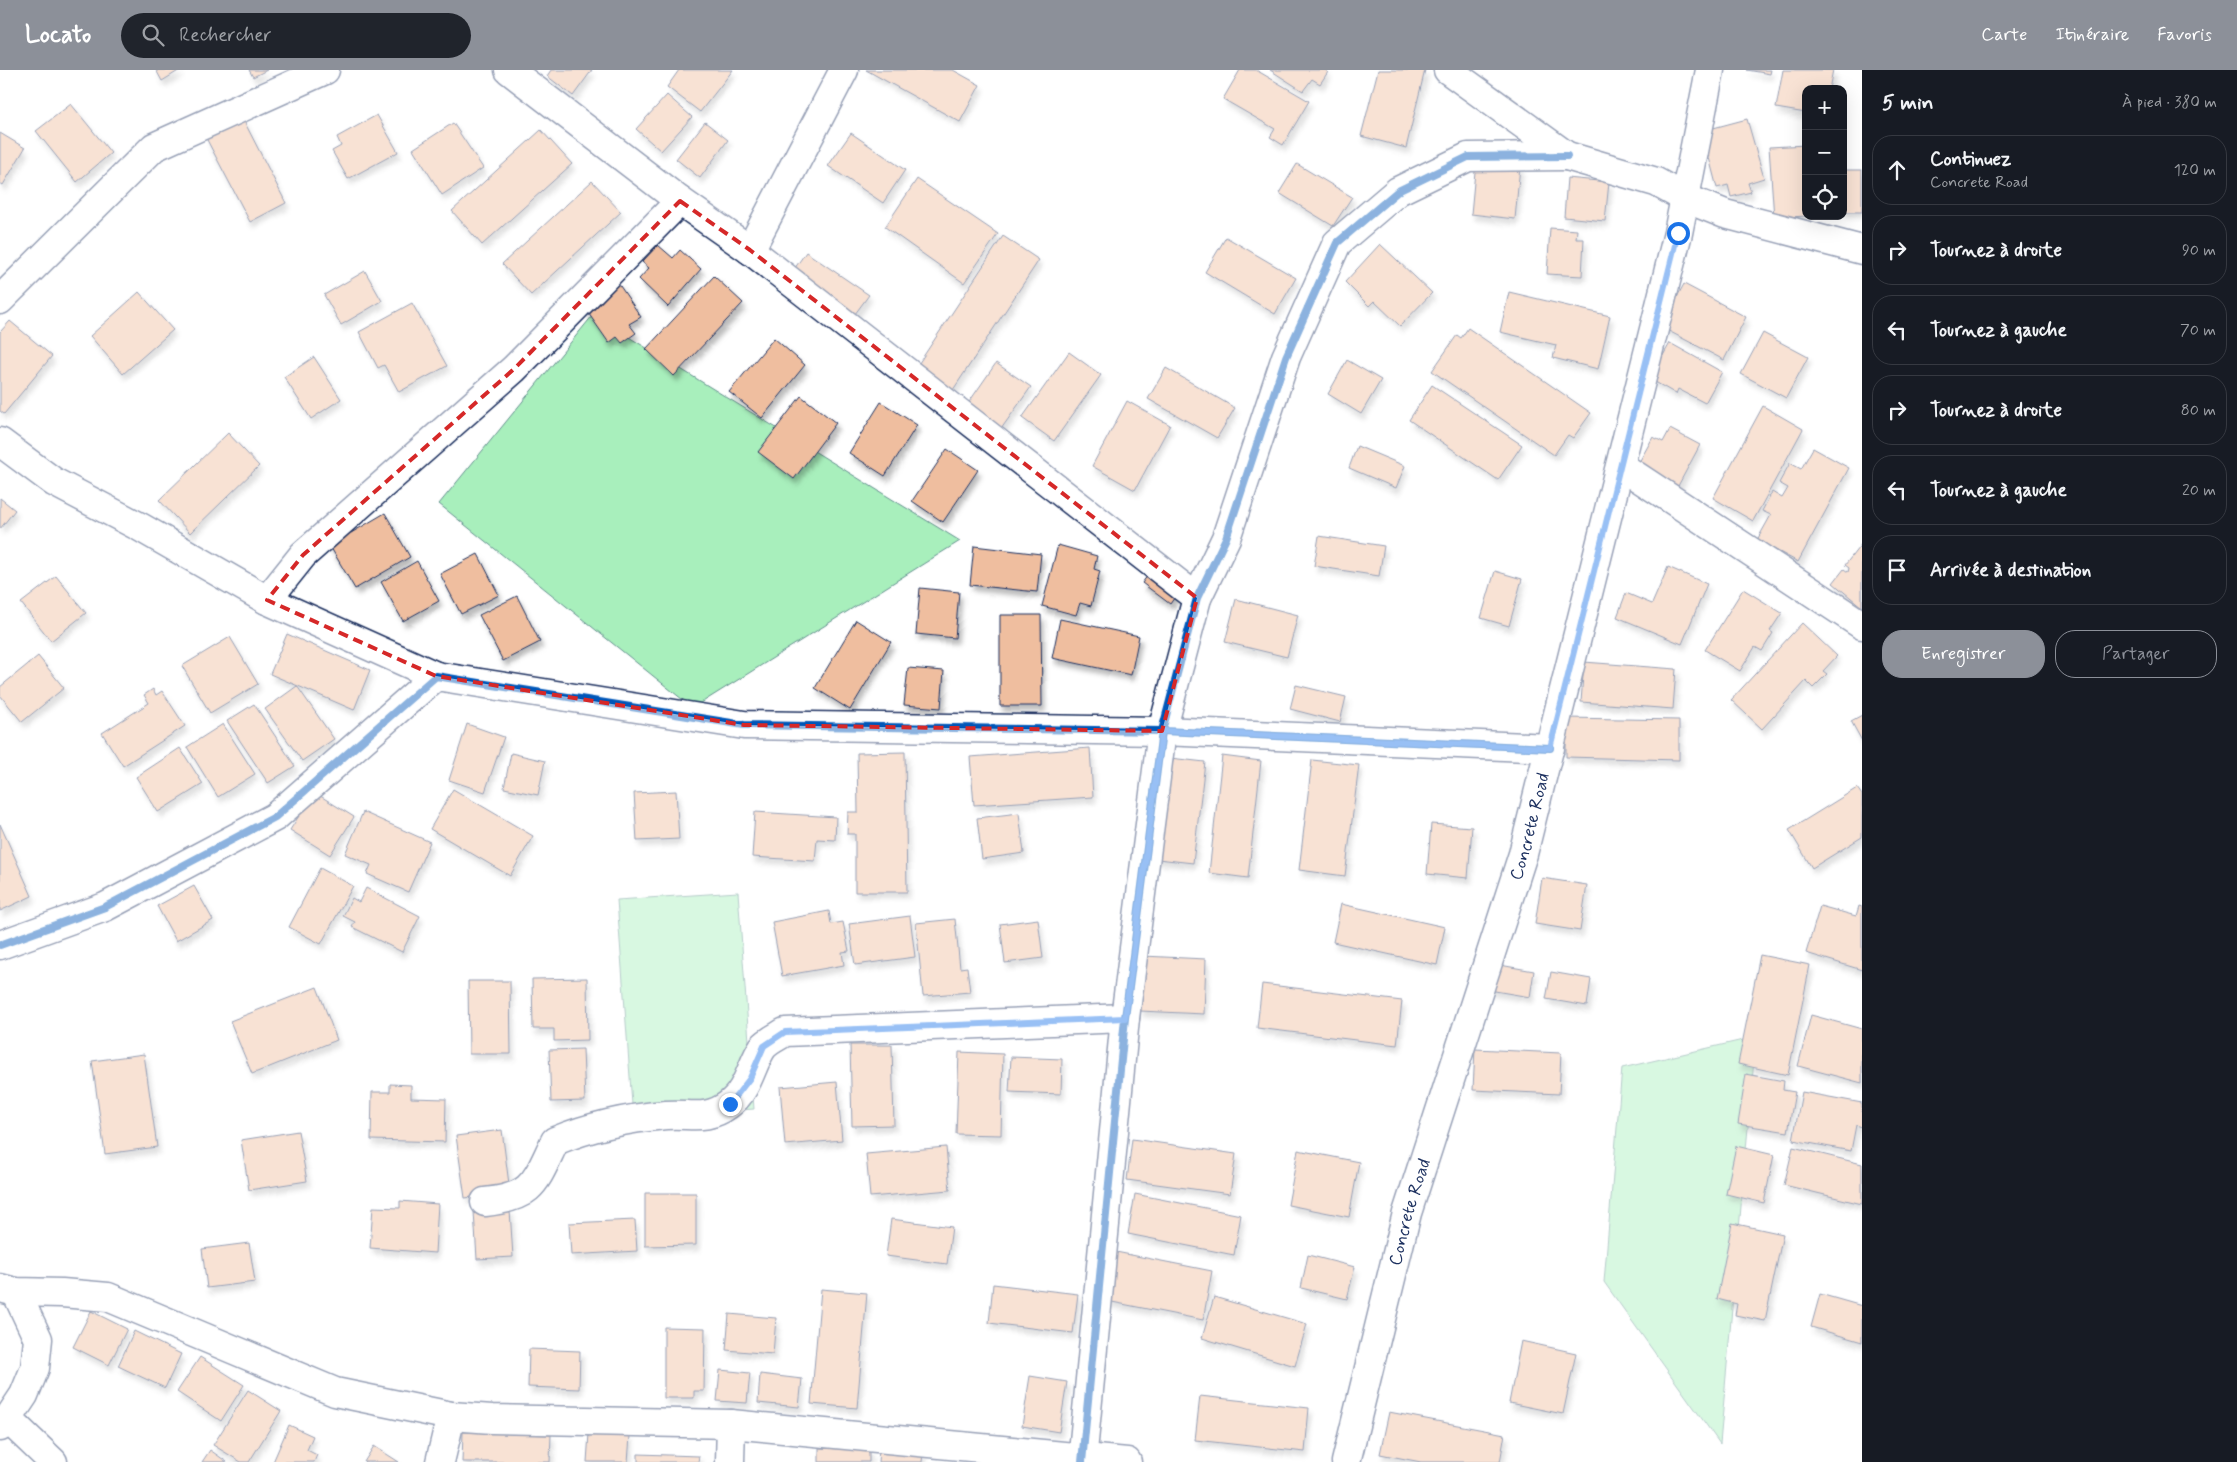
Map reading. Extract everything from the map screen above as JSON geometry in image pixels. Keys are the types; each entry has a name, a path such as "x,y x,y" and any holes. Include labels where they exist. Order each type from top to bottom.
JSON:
{"street":[{"path":"0,300 154,147 325,70"},
{"path":"509,70 680,201 750,250 1197,598"},
{"path":"750,250 844,70"},
{"path":"1448,70 1567,156"},
{"name":"Concrete Road","path":"1346,1462 1406,1213 1523,854 1621,466 1686,198 1710,70"},
{"path":"1083,1459 1125,1018 1162,731 1197,598 1226,538 1286,357 1337,243 1398,191 1468,157 1567,156 1656,182 1686,198 1725,214 1862,250"},
{"path":"267,600 303,555 514,369 680,201"},
{"path":"0,442 54,482 140,526 267,600 436,676 744,725 1162,731 1550,748"},
{"path":"1621,466 1862,625"},
{"path":"0,945 105,907 275,817 436,676"},
{"path":"485,1202 506,1200 525,1192 538,1175 555,1142 568,1136 624,1122 666,1115 708,1115 730,1104 750,1078 764,1046 785,1032 1125,1018"},
{"path":"8,1290 108,1297 335,1392 451,1416 492,1419 732,1424 1127,1462"},
{"path":"8,1290 38,1339 34,1368 24,1395 4,1423 53,1462"},
{"path":"440,1462 451,1416"},
{"path":"730,1462 732,1424"}],"highlighted area":[{"path":"680,201 750,250 1197,598 1162,731 744,725 436,676 267,600 303,555 514,369"}],"green space":[{"path":"593,315 960,541 693,708 439,504"},
{"path":"738,892 754,1109 633,1118 617,900"},
{"path":"1756,1037 1720,1444 1604,1282 1622,1068"}],"building":[{"path":"156,70 180,70 162,81"},
{"path":"249,70 267,70 253,77"},
{"path":"551,70 592,70 573,96 547,76"},
{"path":"679,70 733,70 700,112 667,87"},
{"path":"866,70 953,70 980,85 960,122"},
{"path":"1240,70 1256,70 1309,101 1283,145 1270,137 1275,129 1223,99"},
{"path":"1270,70 1325,70 1328,72 1320,84 1312,79 1303,91"},
{"path":"1378,70 1425,70 1406,148 1361,136"},
{"path":"1747,70 1771,70 1770,74"},
{"path":"1783,70 1833,70 1830,85 1802,85 1802,112 1776,108"},
{"path":"667,95 692,117 661,151 636,129"},
{"path":"71,104 111,153 77,182 36,131"},
{"path":"377,115 398,152 348,179 332,151 341,146 337,137"},
{"path":"243,119 286,203 250,222 206,138"},
{"path":"1747,119 1764,178 1748,183 1751,192 1731,197 1728,185 1717,188 1702,131"},
{"path":"705,122 728,140 700,178 676,159"},
{"path":"453,123 483,168 442,195 413,149"},
{"path":"541,130 572,164 482,245 452,211"},
{"path":"0,133 25,148 3,185 0,183"},
{"path":"851,133 905,170 883,203 828,166"},
{"path":"1802,145 1802,216 1774,218 1769,147"},
{"path":"1476,161 1520,166 1515,219 1471,214"},
{"path":"1297,164 1352,197 1333,226 1279,193"},
{"path":"1847,170 1862,170 1862,212 1847,212"},
{"path":"1567,178 1609,182 1605,221 1564,217"},
{"path":"917,179 998,234 964,283 885,227"},
{"path":"592,181 621,212 531,295 502,264"},
{"path":"1550,228 1577,230 1576,239 1584,239 1582,276 1547,274"},
{"path":"1003,236 1039,260 949,396 913,372"},
{"path":"1226,237 1296,278 1275,314 1205,272"},
{"path":"1380,244 1432,293 1400,326 1374,301 1369,306 1345,282"},
{"path":"658,245 673,258 680,250 701,269 668,307 639,279 649,268 642,262"},
{"path":"806,252 869,295 852,318 790,275"},
{"path":"365,271 382,301 341,325 324,295"},
{"path":"714,276 743,303 674,376 646,349"},
{"path":"618,283 641,317 629,324 636,333 622,343 617,337 609,343 584,307"},
{"path":"1684,284 1746,317 1724,360 1661,327"},
{"path":"139,292 173,330 123,374 90,336"},
{"path":"1509,292 1610,316 1598,369 1553,358 1556,345 1500,332"},
{"path":"412,303 447,366 399,392 384,365 378,368 359,332"},
{"path":"10,321 52,356 4,414 0,411 0,332"},
{"path":"1468,328 1591,413 1573,438 1568,435 1554,455 1432,371 1457,335 1461,338"},
{"path":"1763,333 1808,357 1786,398 1741,374"},
{"path":"774,338 805,365 762,418 729,392"},
{"path":"1670,343 1722,372 1705,403 1678,389 1676,394 1650,379"},
{"path":"1069,352 1101,375 1054,441 1022,418"},
{"path":"314,357 341,399 311,419 284,377"},
{"path":"1347,360 1381,380 1361,414 1328,394"},
{"path":"996,363 1031,387 1001,429 967,405"},
{"path":"1166,368 1235,408 1217,438 1148,399"},
{"path":"1432,385 1522,445 1498,480 1409,420"},
{"path":"801,396 836,423 794,479 758,452"},
{"path":"1127,401 1170,425 1135,490 1092,466"},
{"path":"881,402 917,425 885,476 849,453"},
{"path":"1763,406 1803,429 1753,521 1713,498"},
{"path":"1670,429 1700,445 1678,486 1638,464 1653,437 1663,442"},
{"path":"228,433 259,466 190,533 159,500"},
{"path":"1357,446 1405,466 1396,488 1349,468"},
{"path":"1813,448 1849,468 1798,562 1757,540 1771,515 1762,511 1772,492 1782,498 1788,488 1779,483 1790,463 1801,469"},
{"path":"947,449 978,470 943,522 912,501"},
{"path":"0,498 15,510 0,529"},
{"path":"385,513 410,557 355,589 327,541 349,528 351,533"},
{"path":"1319,536 1384,546 1379,576 1314,566"},
{"path":"1862,543 1862,607 1833,583 1844,569 1848,572 1849,568 1845,565"},
{"path":"1058,545 1097,556 1094,569 1100,571 1091,606 1080,603 1076,615 1042,606"},
{"path":"974,546 1041,554 1037,592 970,585"},
{"path":"478,554 499,595 461,614 440,574"},
{"path":"417,561 439,601 403,621 381,582"},
{"path":"1668,567 1707,584 1682,644 1617,617 1626,593 1652,604"},
{"path":"1151,571 1179,591 1170,604 1142,583"},
{"path":"1495,571 1522,579 1509,626 1481,618"},
{"path":"56,576 86,613 51,641 21,603"},
{"path":"920,588 959,592 955,638 916,634"},
{"path":"1743,589 1782,613 1770,631 1773,633 1762,651 1755,647 1740,671 1705,650"},
{"path":"517,596 540,642 503,661 479,615"},
{"path":"1236,599 1298,615 1287,657 1225,642"},
{"path":"1000,615 1041,615 1042,706 1000,706"},
{"path":"1060,619 1139,636 1131,675 1052,658"},
{"path":"856,620 891,642 850,710 815,688"},
{"path":"1802,623 1837,656 1823,671 1827,674 1813,688 1806,681 1762,729 1731,700"},
{"path":"287,634 370,670 354,710 270,674"},
{"path":"230,637 258,684 210,713 182,666"},
{"path":"38,656 64,688 22,722 0,695 0,687"},
{"path":"1584,662 1676,669 1673,709 1581,702"},
{"path":"908,668 944,671 941,708 904,705"},
{"path":"1296,685 1346,697 1340,722 1290,709"},
{"path":"297,686 334,739 302,761 265,709"},
{"path":"153,689 156,695 162,691 185,726 123,766 102,733 149,703 144,695"},
{"path":"254,704 295,766 268,783 227,721"},
{"path":"1862,715 1862,741 1851,721"},
{"path":"1566,718 1679,720 1679,760 1566,757"},
{"path":"223,724 255,774 218,797 187,747"},
{"path":"467,724 504,737 485,792 449,780"},
{"path":"180,748 203,784 158,812 136,777"},
{"path":"1090,748 1093,797 974,805 970,757"},
{"path":"905,752 907,892 855,892 855,834 847,834 848,812 858,812 857,753"},
{"path":"511,753 545,761 538,795 504,788"},
{"path":"1222,756 1261,761 1248,878 1209,873"},
{"path":"1161,757 1205,762 1193,863 1149,858"},
{"path":"1312,760 1359,765 1345,876 1299,870"},
{"path":"1857,788 1862,795 1862,837 1812,868 1789,830"},
{"path":"453,789 533,836 510,876 430,829"},
{"path":"676,791 679,839 637,841 634,793"},
{"path":"314,792 354,817 330,855 290,830"},
{"path":"363,812 430,842 408,892 367,874 371,865 345,854"},
{"path":"755,812 836,817 835,840 817,839 815,861 752,857"},
{"path":"1019,813 1024,853 982,859 977,818"},
{"path":"0,824 32,896 0,911"},
{"path":"1431,824 1472,827 1468,878 1427,874"},
{"path":"320,868 353,886 321,944 289,927"},
{"path":"1542,878 1587,885 1580,931 1535,924"},
{"path":"194,886 213,920 176,941 157,906"},
{"path":"366,888 420,916 402,952 352,927 355,922 343,916 352,898 359,902"},
{"path":"1341,904 1445,927 1437,965 1333,942"},
{"path":"1820,906 1856,916 1859,906 1862,907 1862,970 1806,953"},
{"path":"829,911 831,924 843,922 849,951 842,952 844,965 782,976 772,922"},
{"path":"910,916 915,957 855,965 849,924"},
{"path":"955,919 960,968 967,967 970,992 923,996 916,923"},
{"path":"1038,919 1043,958 1005,963 1000,924"},
{"path":"1760,955 1810,965 1788,1075 1738,1064"},
{"path":"1143,956 1206,959 1204,1014 1140,1011"},
{"path":"1494,964 1534,971 1530,997 1489,990"},
{"path":"1551,972 1591,979 1587,1006 1546,999"},
{"path":"587,978 588,1040 554,1041 554,1029 533,1029 532,979"},
{"path":"468,981 510,981 511,1054 469,1054"},
{"path":"1262,984 1402,1001 1397,1045 1257,1028"},
{"path":"317,987 337,1040 252,1074 230,1021"},
{"path":"1811,1015 1862,1029 1862,1083 1798,1066"},
{"path":"850,1045 892,1045 894,1125 852,1126"},
{"path":"583,1049 585,1101 551,1102 549,1050"},
{"path":"1475,1049 1561,1053 1559,1094 1473,1090"},
{"path":"959,1052 1003,1054 1001,1135 956,1134"},
{"path":"144,1054 157,1147 105,1154 92,1061"},
{"path":"1011,1057 1062,1059 1061,1094 1009,1092"},
{"path":"1746,1074 1784,1081 1783,1090 1795,1092 1788,1132 1738,1124"},
{"path":"837,1082 842,1140 785,1145 780,1087"},
{"path":"390,1084 411,1085 411,1098 446,1099 445,1142 371,1140 372,1092 390,1092"},
{"path":"1802,1092 1862,1103 1862,1127 1856,1125 1851,1151 1793,1140"},
{"path":"502,1130 510,1192 465,1198 456,1136"},
{"path":"298,1131 307,1181 249,1190 241,1140"},
{"path":"1132,1139 1236,1154 1230,1194 1127,1180"},
{"path":"1736,1146 1774,1155 1764,1203 1726,1194"},
{"path":"946,1147 950,1190 870,1197 866,1154"},
{"path":"1793,1147 1862,1164 1862,1204 1784,1185"},
{"path":"1298,1150 1359,1162 1349,1217 1288,1205"},
{"path":"645,1193 696,1193 696,1245 645,1246"},
{"path":"1135,1194 1241,1215 1234,1255 1128,1234"},
{"path":"400,1201 438,1204 435,1253 370,1248 373,1207 400,1208"},
{"path":"510,1210 513,1257 477,1259 474,1212"},
{"path":"891,1219 952,1227 947,1264 886,1256"},
{"path":"635,1220 637,1251 571,1255 569,1223"},
{"path":"1732,1223 1783,1234 1765,1321 1735,1315 1737,1304 1717,1299"},
{"path":"249,1243 255,1282 207,1288 202,1249"},
{"path":"1116,1252 1212,1271 1203,1320 1107,1301"},
{"path":"1308,1255 1355,1267 1347,1299 1301,1288"},
{"path":"993,1284 1078,1294 1073,1333 989,1323"},
{"path":"821,1289 867,1293 857,1408 811,1404"},
{"path":"1820,1294 1862,1306 1862,1342 1811,1327"},
{"path":"1214,1297 1307,1324 1295,1366 1202,1338"},
{"path":"91,1311 127,1329 109,1365 73,1347"},
{"path":"729,1314 776,1318 773,1354 726,1350"},
{"path":"664,1327 705,1328 704,1391 694,1391 694,1398 664,1398"},
{"path":"134,1331 181,1354 165,1388 118,1366"},
{"path":"1521,1341 1576,1353 1563,1414 1509,1403"},
{"path":"529,1349 580,1351 579,1389 528,1387"},
{"path":"200,1357 244,1385 221,1421 177,1392"},
{"path":"720,1370 750,1373 747,1403 717,1401"},
{"path":"760,1374 802,1379 799,1407 758,1403"},
{"path":"1030,1376 1067,1382 1059,1432 1022,1426"},
{"path":"248,1390 281,1411 249,1462 241,1462 213,1445"},
{"path":"1200,1396 1309,1408 1305,1452 1195,1440"},
{"path":"1389,1412 1505,1434 1500,1462 1421,1462 1380,1454"},
{"path":"289,1425 313,1436 307,1450 317,1455 314,1462 273,1462"},
{"path":"463,1432 551,1435 550,1462 462,1462"},
{"path":"589,1433 630,1436 628,1462 587,1462"},
{"path":"374,1446 399,1462 364,1462"},
{"path":"819,1448 869,1450 869,1462 819,1462"},
{"path":"879,1449 923,1453 922,1462 878,1462"},
{"path":"210,1450 227,1462 202,1462"},
{"path":"638,1454 699,1456 698,1462 638,1462"}],"cycle path":[{"path":"1082,1462 1125,1018 1162,731 1197,598 1226,538 1286,357 1337,243 1398,191 1468,157 1567,156"},
{"path":"0,945 105,907 275,817 436,676 744,725 1162,731 1550,748"}],"route":[{"path":"730,1104 750,1078 764,1046 785,1032 1125,1018 1162,731 1550,748 1678,233"}]}
